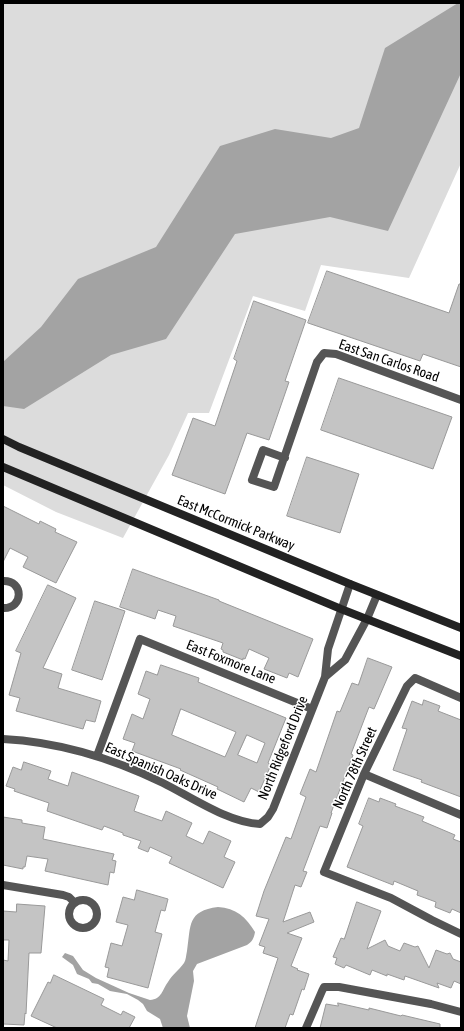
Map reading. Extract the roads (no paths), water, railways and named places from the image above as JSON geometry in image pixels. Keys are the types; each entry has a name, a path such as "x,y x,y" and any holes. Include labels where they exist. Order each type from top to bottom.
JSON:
{"main road":[{"name":"East McCormick Parkway","path":"3,439 19,447 350,584 461,628"},
{"path":"3,467 341,609 461,656"}],"street":[{"name":"East San Carlos Road","path":"285,458 263,450 252,480 274,487 285,458 317,362 324,353 336,354 461,400"},
{"path":"3,581 9,581 14,584 17,587 19,595 13,606 3,608"},
{"name":"North Ridgeford Drive","path":"260,824 268,817 273,809 325,677 328,649 350,584"},
{"name":"North Ridgeford Drive","path":"325,677 345,660 367,619 377,595"},
{"name":"East Foxmore Lane","path":"97,756 140,639 312,709"},
{"name":"North 78th Street","path":"461,698 415,678 407,686 364,774 324,872 390,898 461,934"},
{"name":"East Spanish Oaks Drive","path":"3,738 41,742 71,748 97,756 136,771 235,819 249,824 260,824"},
{"path":"364,774 461,815"},
{"path":"3,885 63,895 69,897 75,903"},
{"path":"306,1028 324,987 339,987 431,1004 461,1012"}]}
